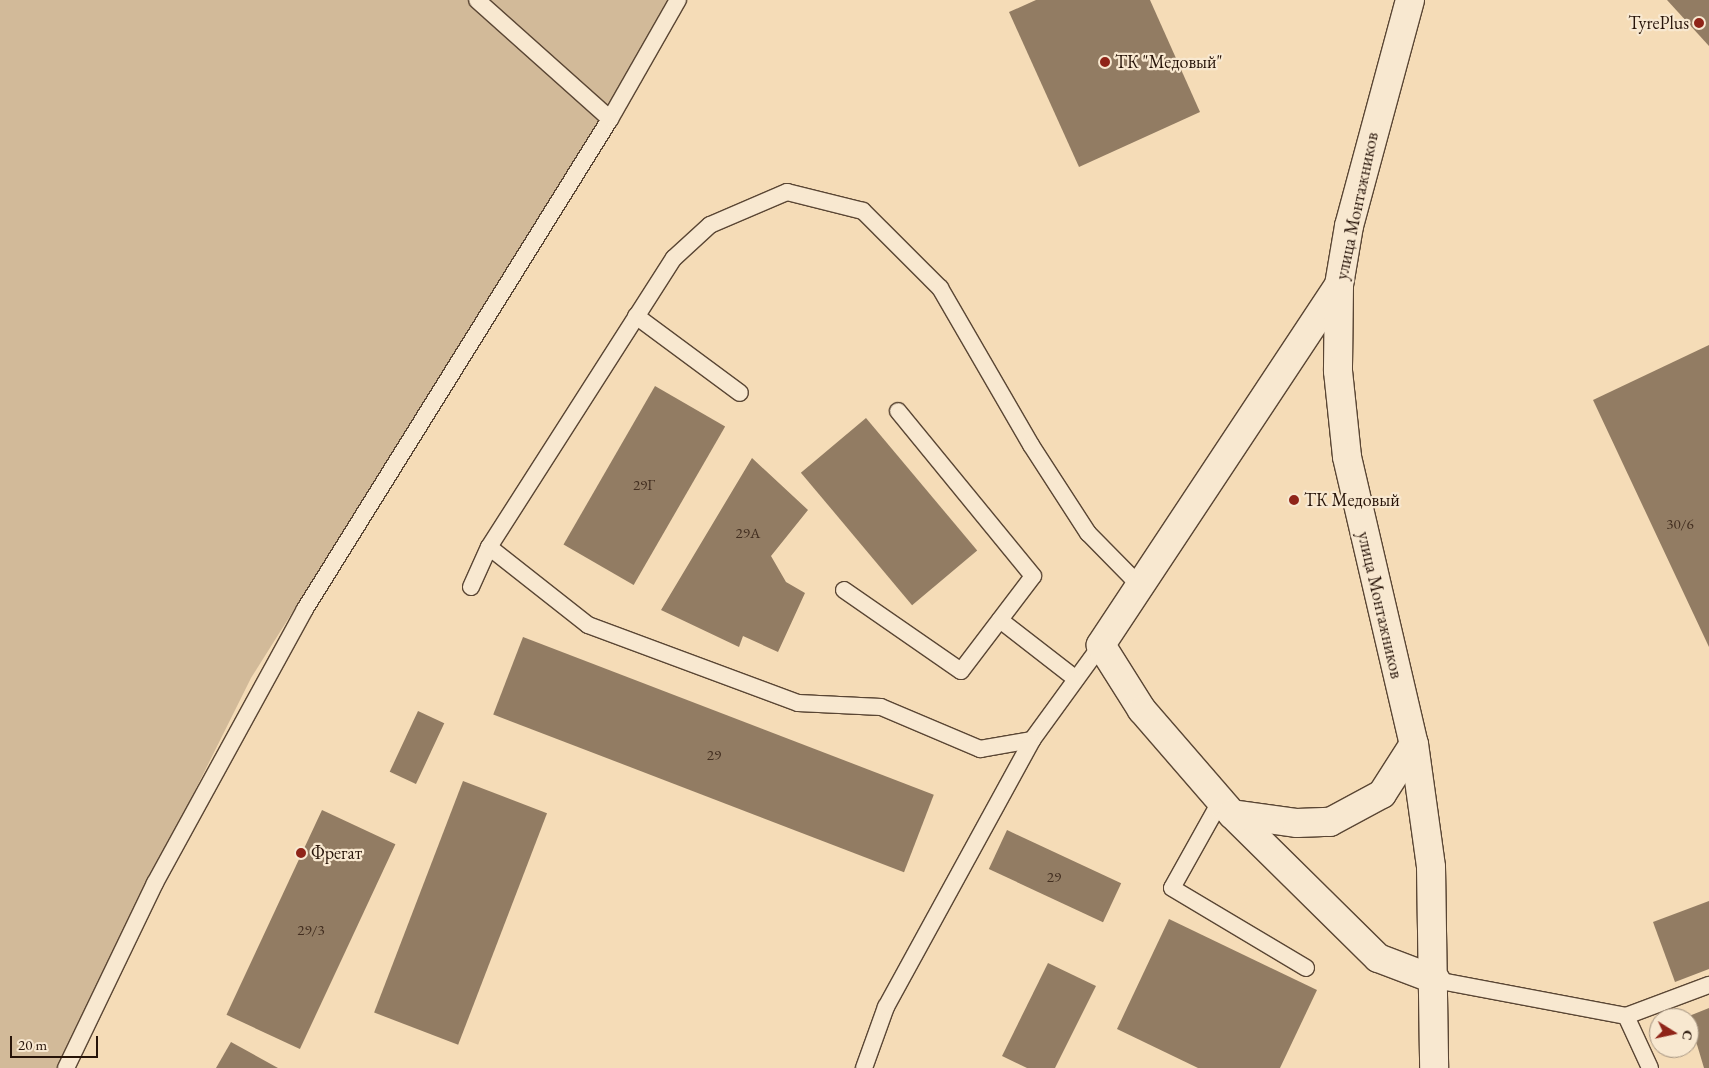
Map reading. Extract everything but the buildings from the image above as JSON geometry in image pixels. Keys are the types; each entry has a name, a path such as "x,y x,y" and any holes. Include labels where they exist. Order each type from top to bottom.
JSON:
{"street":[{"name":"улица Монтажников","path":"1410,0 1370,137 1340,284 1338,371 1347,457 1414,744 1431,867 1436,980 1434,1068"},
{"path":"1340,284 1142,588 1102,645 1142,710 1226,808 1378,958 1436,980"},
{"path":"1226,808 1297,823 1330,822 1382,794 1414,744"}],"lane":[{"path":"477,0 610,119"},
{"path":"66,1068 155,883 305,609 610,119 678,0"},
{"path":"470,586 489,547 674,258 710,225 787,192 863,211 940,288 1031,445 1088,533 1142,588"},
{"path":"636,316 740,393"},
{"path":"844,590 961,671 1033,576 898,411"},
{"path":"489,547 588,625 798,703 881,707 980,749 1032,740"},
{"path":"1000,620 1076,679"},
{"path":"864,1068 886,1007 1032,740 1102,645"},
{"path":"1226,808 1172,888 1306,968"},
{"path":"1436,980 1626,1016 1709,984"},
{"path":"1626,1016 1650,1068"}],"shaded area":[{"path":"0,0 678,0 251,678 57,1068 0,1068"}],"place":[{"name":"TyrePlus","path":"1699,23"},
{"name":"ТК \"Медовый\"","path":"1105,62"},
{"name":"ТК Медовый","path":"1294,500"},
{"name":"Фрегат","path":"301,853"}]}
